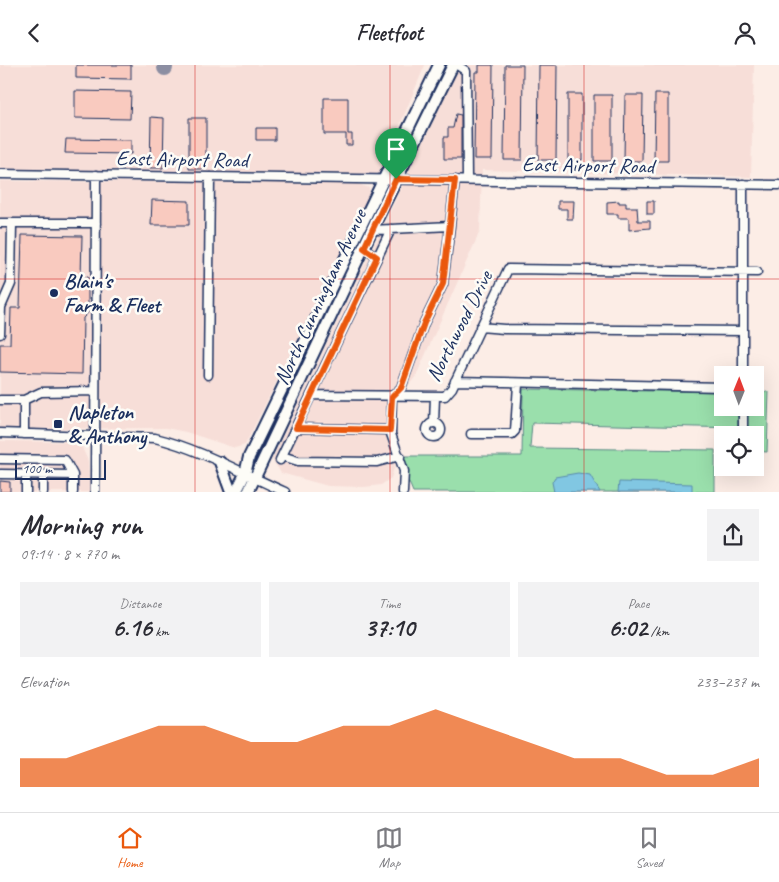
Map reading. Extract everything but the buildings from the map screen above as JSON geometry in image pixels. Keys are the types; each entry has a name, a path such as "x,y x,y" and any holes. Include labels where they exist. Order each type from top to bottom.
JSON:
{"main road":[{"name":"North Cunningham Avenue","path":"236,492 245,474 249,457 439,65"},
{"name":"North Cunningham Avenue","path":"248,492 256,479 396,179 453,65"},
{"path":"220,462 232,492"}],"street":[{"path":"457,65 466,71 467,181"},
{"name":"East Airport Road","path":"0,174 779,185"},
{"path":"95,492 96,175"},
{"path":"208,375 210,177"},
{"path":"404,492 404,471 390,430 392,397 401,388 424,323 443,284 455,180"},
{"path":"743,184 743,366"},
{"path":"0,223 96,223"},
{"path":"0,334 1,307 11,285 12,223"},
{"path":"372,230 450,226"},
{"path":"391,229 281,458 298,461 377,462 400,457"},
{"path":"364,248 377,257"},
{"name":"Northwood Drive","path":"311,395 435,397 448,393 505,272 514,268 743,270 757,272"},
{"path":"480,327 504,329 743,331"},
{"path":"455,381 518,384 714,387"},
{"path":"471,434 512,434 516,431 518,384"},
{"path":"0,400 24,400 40,392 95,391"},
{"path":"434,423 435,397"},
{"path":"24,400 24,434"},
{"path":"296,428 390,430"},
{"path":"0,433 155,438 173,442 285,492"},
{"path":"0,459 64,460 73,475 73,492"},
{"path":"0,474 73,475"},
{"path":"26,475 26,492"},
{"path":"42,492 43,475"}],"shaded area":[{"path":"0,65 425,65 379,175 0,169"},
{"path":"460,65 754,65 751,177 482,170 480,231 416,376 396,402 398,456 391,478 381,485 364,487 328,486 281,473 272,459"},
{"path":"0,181 355,183 369,188 370,194 245,445 235,448 186,432 166,428 0,429"},
{"path":"0,441 75,442 81,445 88,461 90,492 0,492"}],"green space":[{"path":"523,389 714,392 714,416 738,416 738,426 714,427 532,423 530,448 714,450 715,492 413,492 398,456 522,456"},
{"path":"764,392 769,392 767,452 764,452 764,426 747,426 747,416 764,416"}],"water":[{"path":"578,473 590,475 600,492 554,492 552,482 555,477"},
{"path":"619,482 692,484 692,492 618,492"}],"place":[{"name":"Blain's Farm & Fleet","path":"54,293"},
{"name":"Napleton & Anthony","path":"58,424"}],"route":[{"path":"396,179 455,180 443,284 424,323 401,388 392,397 390,430 296,428 377,257 364,248 396,179"}]}
